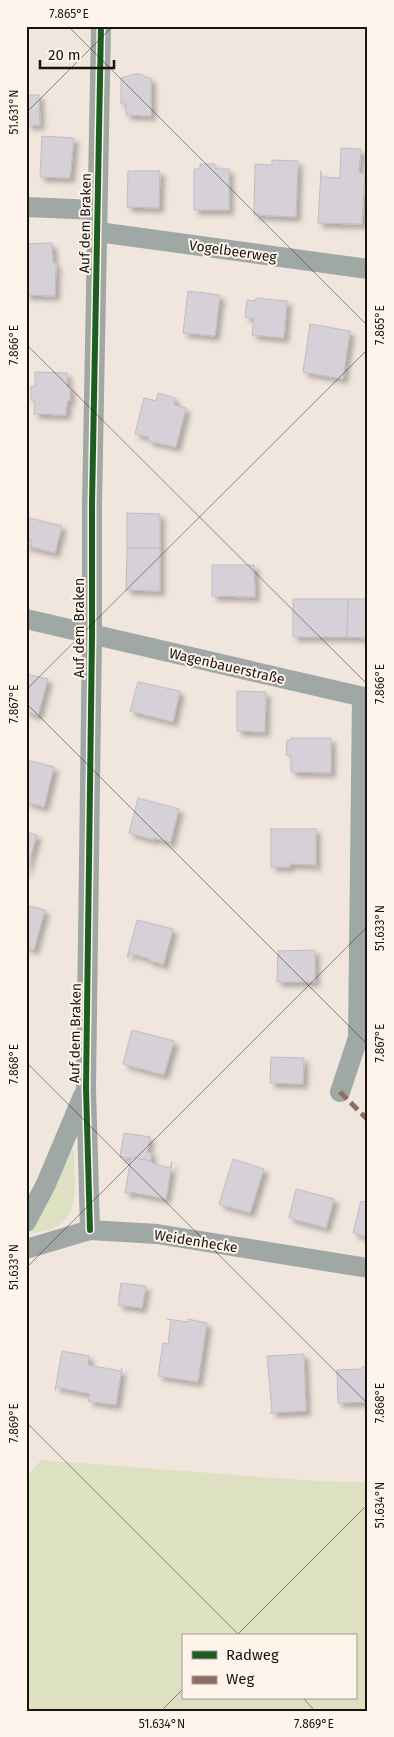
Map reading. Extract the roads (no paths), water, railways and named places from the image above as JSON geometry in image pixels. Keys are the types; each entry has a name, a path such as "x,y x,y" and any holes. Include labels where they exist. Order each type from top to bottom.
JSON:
{"street":[{"name":"Auf dem Braken","path":"90,1230 86,1088 92,504 101,26"},
{"path":"26,207 97,210"},
{"name":"Vogelbeerweg","path":"98,232 368,269"},
{"name":"Wagenbauerstraße","path":"26,619 365,698 358,1038 340,1092"},
{"name":"Auf dem Braken","path":"26,1222 46,1184 86,1088"},
{"name":"Weidenhecke","path":"26,1249 90,1230 157,1234 368,1268"}]}
